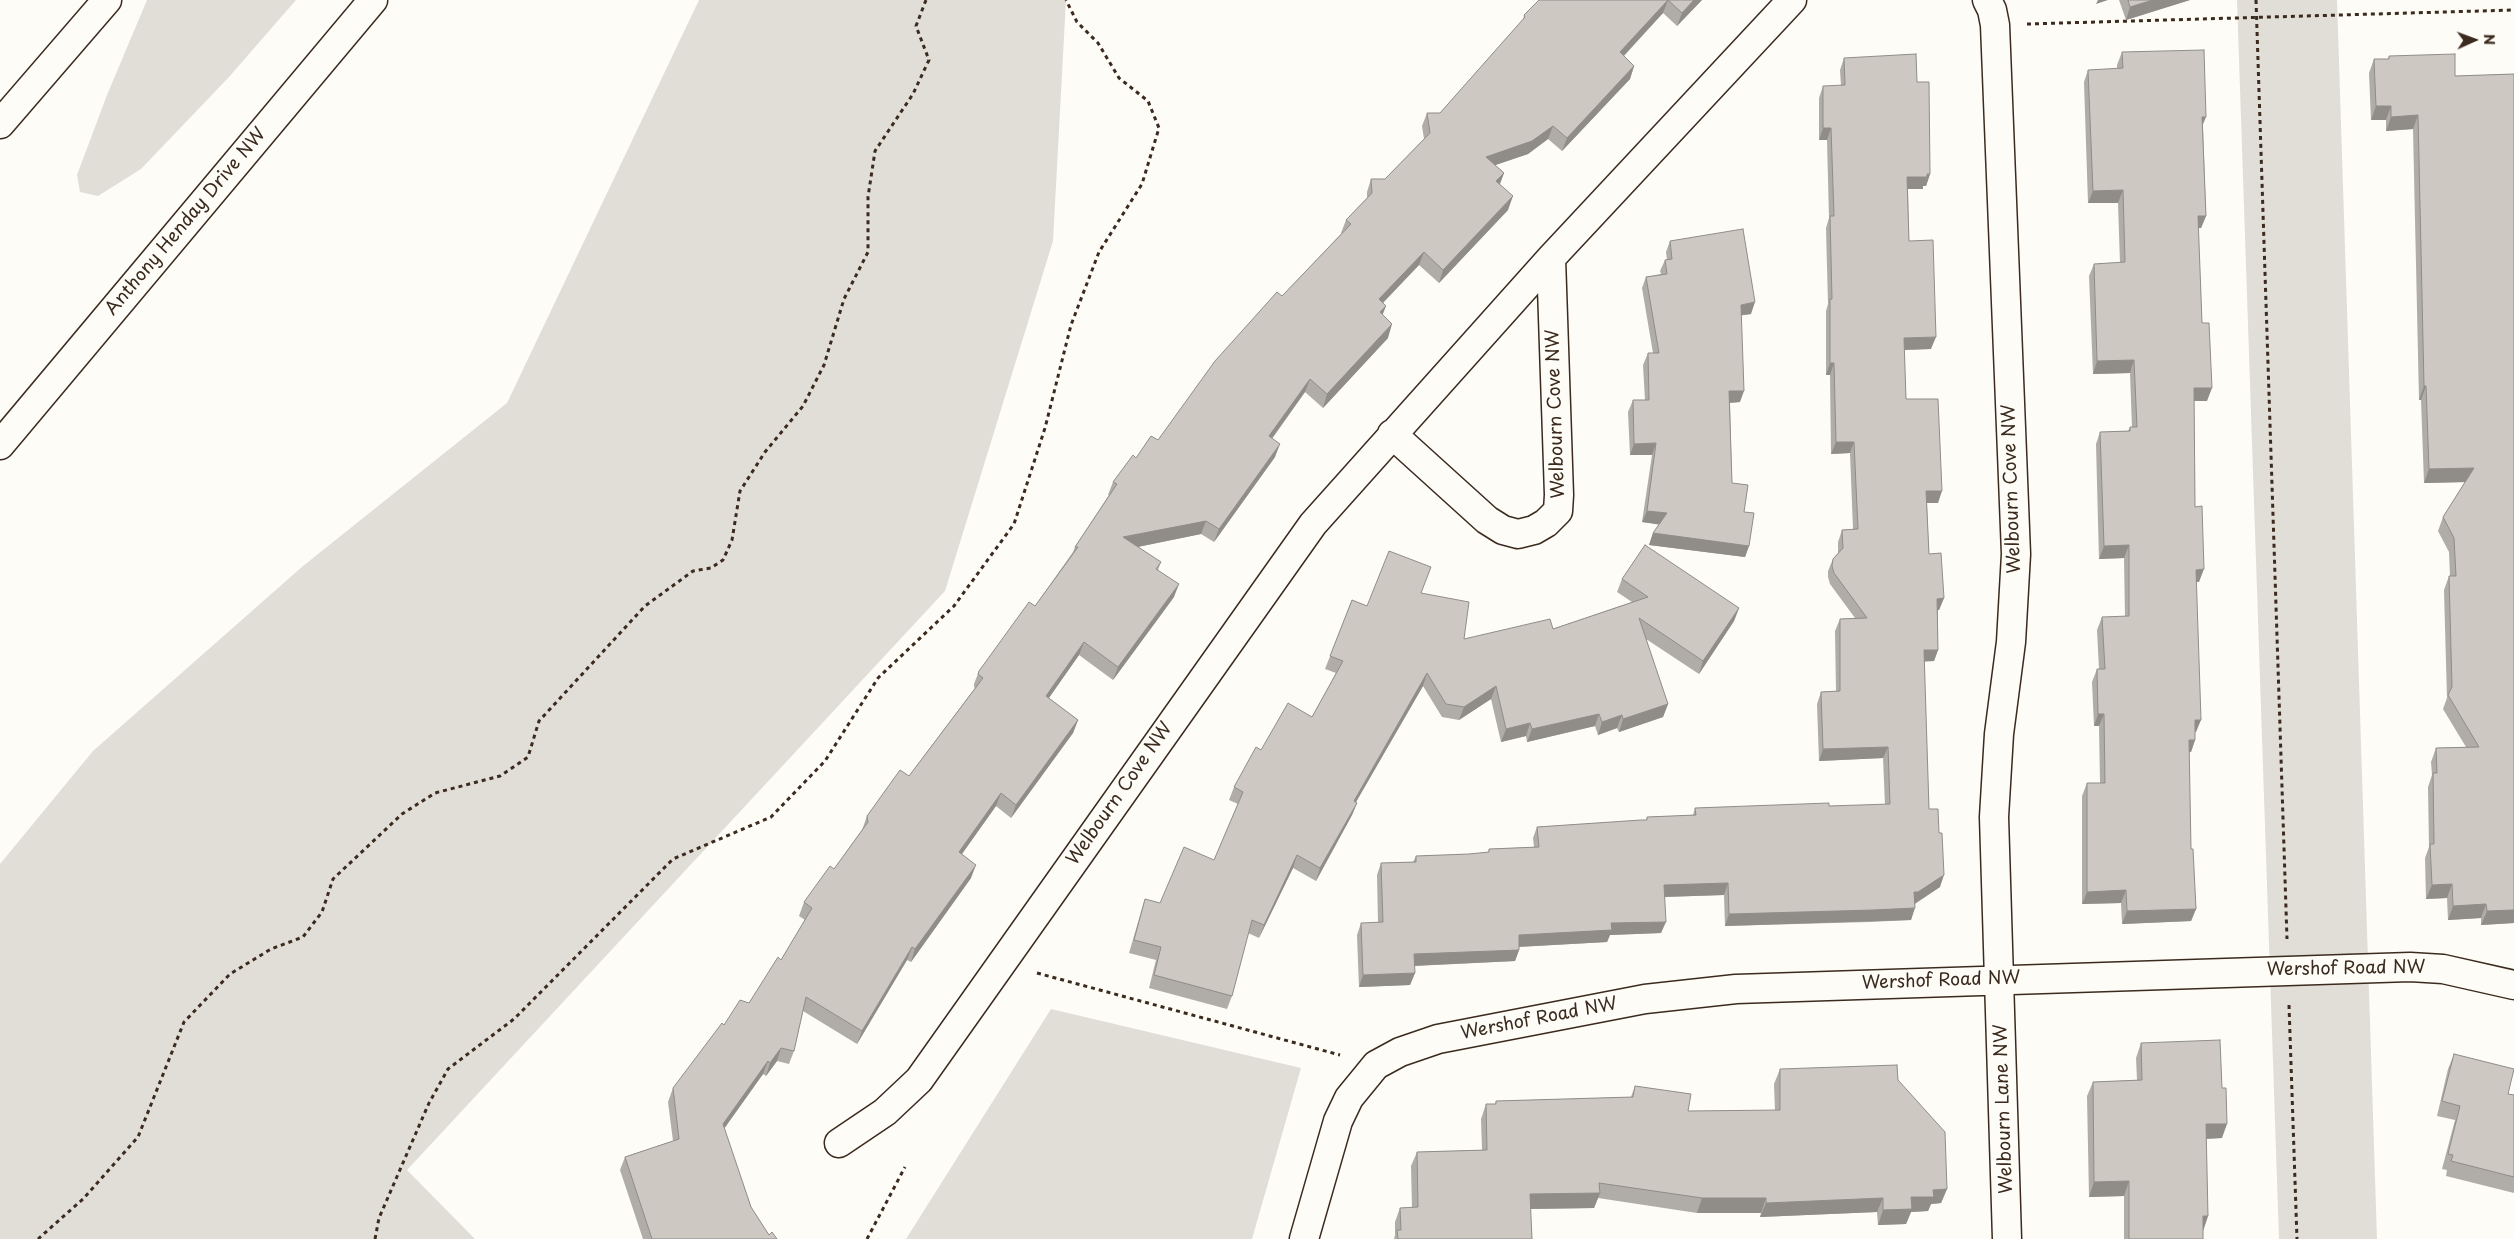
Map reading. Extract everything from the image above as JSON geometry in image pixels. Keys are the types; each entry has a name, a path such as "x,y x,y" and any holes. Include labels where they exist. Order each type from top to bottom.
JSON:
{"main road":[{"path":"0,124 107,0"},
{"name":"Anthony Henday Drive NW","path":"0,445 373,0"},
{"name":"Welbourn Cove NW","path":"839,1143 885,1112 919,1080 1000,963 1313,524 1551,258 1792,0"},
{"name":"Welbourn Cove NW","path":"1991,12 2016,554 2011,642 1995,782 1995,852 2000,979"},
{"name":"Welbourn Cove NW","path":"1392,434 1487,520 1503,530 1518,534 1534,530 1546,523 1558,511 1551,258"},
{"name":"Wershof Road NW","path":"1376,1065 1400,1052 1438,1039 1599,1007 1692,992 2000,979 2288,969 2410,967 2435,968 2475,975 2514,985"},
{"name":"Welbourn Lane NW","path":"2000,979 2007,1239"},
{"path":"1304,1239 1338,1122 1349,1098 1376,1065"}],"path":[{"path":"38,1239 83,1199 138,1137 184,1022 230,974 271,948 303,937 322,912 333,879 402,814 435,793 500,776 528,757 539,721 645,606 693,571 711,568 723,560 732,540 740,491 765,452 803,406 824,364 844,299 868,252 868,197 875,151 914,94 930,60 916,26 926,0"},
{"path":"375,1239 383,1209 429,1103 448,1069 514,1019 673,859 771,817 825,761 878,678 954,606 1014,524 1045,428 1071,325 1099,252 1142,184 1159,128 1148,101 1119,78 1098,42 1077,22 1066,0"},
{"path":"2256,0 2297,1239"},
{"path":"1991,12 2257,19 2514,10"},
{"path":"1000,963 1376,1065"},
{"path":"867,1239 905,1167"}],"shaded area":[{"path":"147,0 296,0 229,77 141,169 98,196 80,192 77,175 107,95"},
{"path":"699,0 1066,0 1053,241 945,591 407,1170 475,1239 0,1239 0,864 93,751 303,566 507,403"},
{"path":"2237,0 2337,0 2377,1239 2279,1239"},
{"path":"1051,1009 1301,1068 1252,1239 906,1239"}],"building":[{"path":"1539,0 1668,0 1620,52 1634,66 1567,138 1553,126 1532,141 1486,157 1504,173 1496,181 1513,196 1443,270 1424,252 1379,299 1386,306 1380,312 1392,324 1327,394 1310,379 1269,436 1280,444 1219,529 1206,521 1123,537 1161,562 1156,569 1179,584 1118,667 1084,642 1046,696 1078,720 1016,805 1001,793 959,852 976,865 915,949 912,947 862,1031 806,997 794,1051 781,1048 770,1063 768,1061 723,1124 751,1207 769,1235 772,1232 777,1239 652,1239 625,1157 679,1139 673,1088 722,1023 724,1025 740,1000 749,1003 778,957 781,960 812,908 804,902 830,866 834,869 868,822 867,816 900,770 909,776 983,678 978,674 979,671 1029,602 1035,606 1078,547 1075,547 1117,484 1113,482 1133,455 1136,458 1151,436 1158,440 1215,361 1277,292 1282,296 1351,224 1346,220 1372,193 1371,179 1385,179 1430,133 1427,113 1440,113"},
{"path":"1668,0 1694,0 1682,13"},
{"path":"2128,0 2153,0 2130,7"},
{"path":"2204,50 2206,117 2202,117 2206,216 2198,216 2202,323 2209,323 2212,388 2194,388 2195,507 2202,506 2204,569 2196,570 2201,720 2195,720 2195,740 2189,740 2191,849 2193,849 2196,909 2127,911 2126,890 2087,892 2087,783 2105,783 2104,714 2098,714 2097,669 2105,669 2102,617 2129,616 2129,545 2104,546 2100,432 2130,431 2130,427 2137,427 2134,360 2097,361 2094,264 2125,262 2123,190 2093,191 2088,70 2123,68 2122,52"},
{"path":"1916,54 1917,82 1929,82 1930,174 1927,174 1927,177 1907,177 1909,241 1933,240 1936,337 1904,338 1906,399 1938,399 1942,491 1926,491 1929,554 1941,553 1944,598 1937,599 1938,650 1924,650 1929,809 1938,809 1939,833 1942,833 1944,875 1918,892 1914,892 1915,908 1873,910 1729,914 1728,883 1664,885 1666,922 1611,923 1612,930 1519,935 1519,950 1414,954 1415,973 1363,975 1361,923 1383,922 1381,863 1416,862 1416,856 1469,854 1489,852 1489,849 1539,847 1537,827 1647,820 1647,817 1696,815 1695,808 1829,803 1829,806 1890,804 1888,747 1823,749 1821,692 1840,691 1840,619 1867,618 1834,573 1832,566 1833,559 1843,548 1842,530 1858,529 1854,442 1836,442 1834,363 1830,363 1830,299 1832,299 1830,216 1834,216 1831,128 1823,128 1823,86 1845,85 1844,58"},
{"path":"2455,54 2455,76 2514,74 2514,910 2487,911 2486,904 2453,906 2452,884 2432,885 2430,844 2434,844 2433,773 2437,773 2436,748 2479,747 2448,695 2452,687 2449,576 2456,576 2454,538 2443,517 2474,468 2429,469 2426,386 2424,386 2418,115 2391,117 2391,106 2376,106 2374,59 2389,59 2389,56"},
{"path":"1743,229 1755,302 1741,305 1744,391 1729,391 1732,483 1748,485 1744,512 1754,513 1749,546 1653,533 1667,513 1647,511 1656,443 1634,444 1633,400 1649,400 1648,353 1659,353 1646,277 1667,274 1665,260 1672,259 1670,241"},
{"path":"1645,545 1739,608 1703,661 1639,618 1668,704 1623,719 1622,715 1602,722 1599,714 1532,729 1530,723 1506,729 1496,686 1464,707 1446,704 1427,673 1354,801 1357,803 1320,868 1297,855 1264,925 1252,920 1232,996 1154,975 1161,947 1134,940 1145,899 1160,903 1184,847 1214,860 1243,792 1234,787 1256,747 1261,750 1288,703 1312,717 1343,661 1330,656 1352,600 1367,606 1389,551 1431,567 1421,593 1469,602 1464,639 1550,619 1553,629 1648,597 1622,579"},
{"path":"2220,1040 2222,1088 2226,1088 2227,1124 2206,1124 2208,1216 2203,1216 2203,1239 2129,1239 2129,1181 2094,1182 2093,1082 2142,1080 2141,1043"},
{"path":"2454,1054 2514,1069 2508,1094 2514,1095 2514,1177 2451,1161 2453,1155 2448,1154 2460,1106 2442,1101"},
{"path":"1897,1065 1898,1080 1945,1132 1947,1189 1933,1190 1934,1197 1911,1197 1912,1209 1883,1210 1883,1198 1766,1203 1766,1198 1702,1198 1599,1183 1600,1193 1530,1194 1532,1239 1398,1239 1397,1230 1401,1230 1400,1208 1418,1207 1417,1152 1487,1150 1486,1104 1496,1104 1496,1101 1633,1097 1635,1086 1691,1094 1688,1111 1780,1110 1780,1069"}]}
